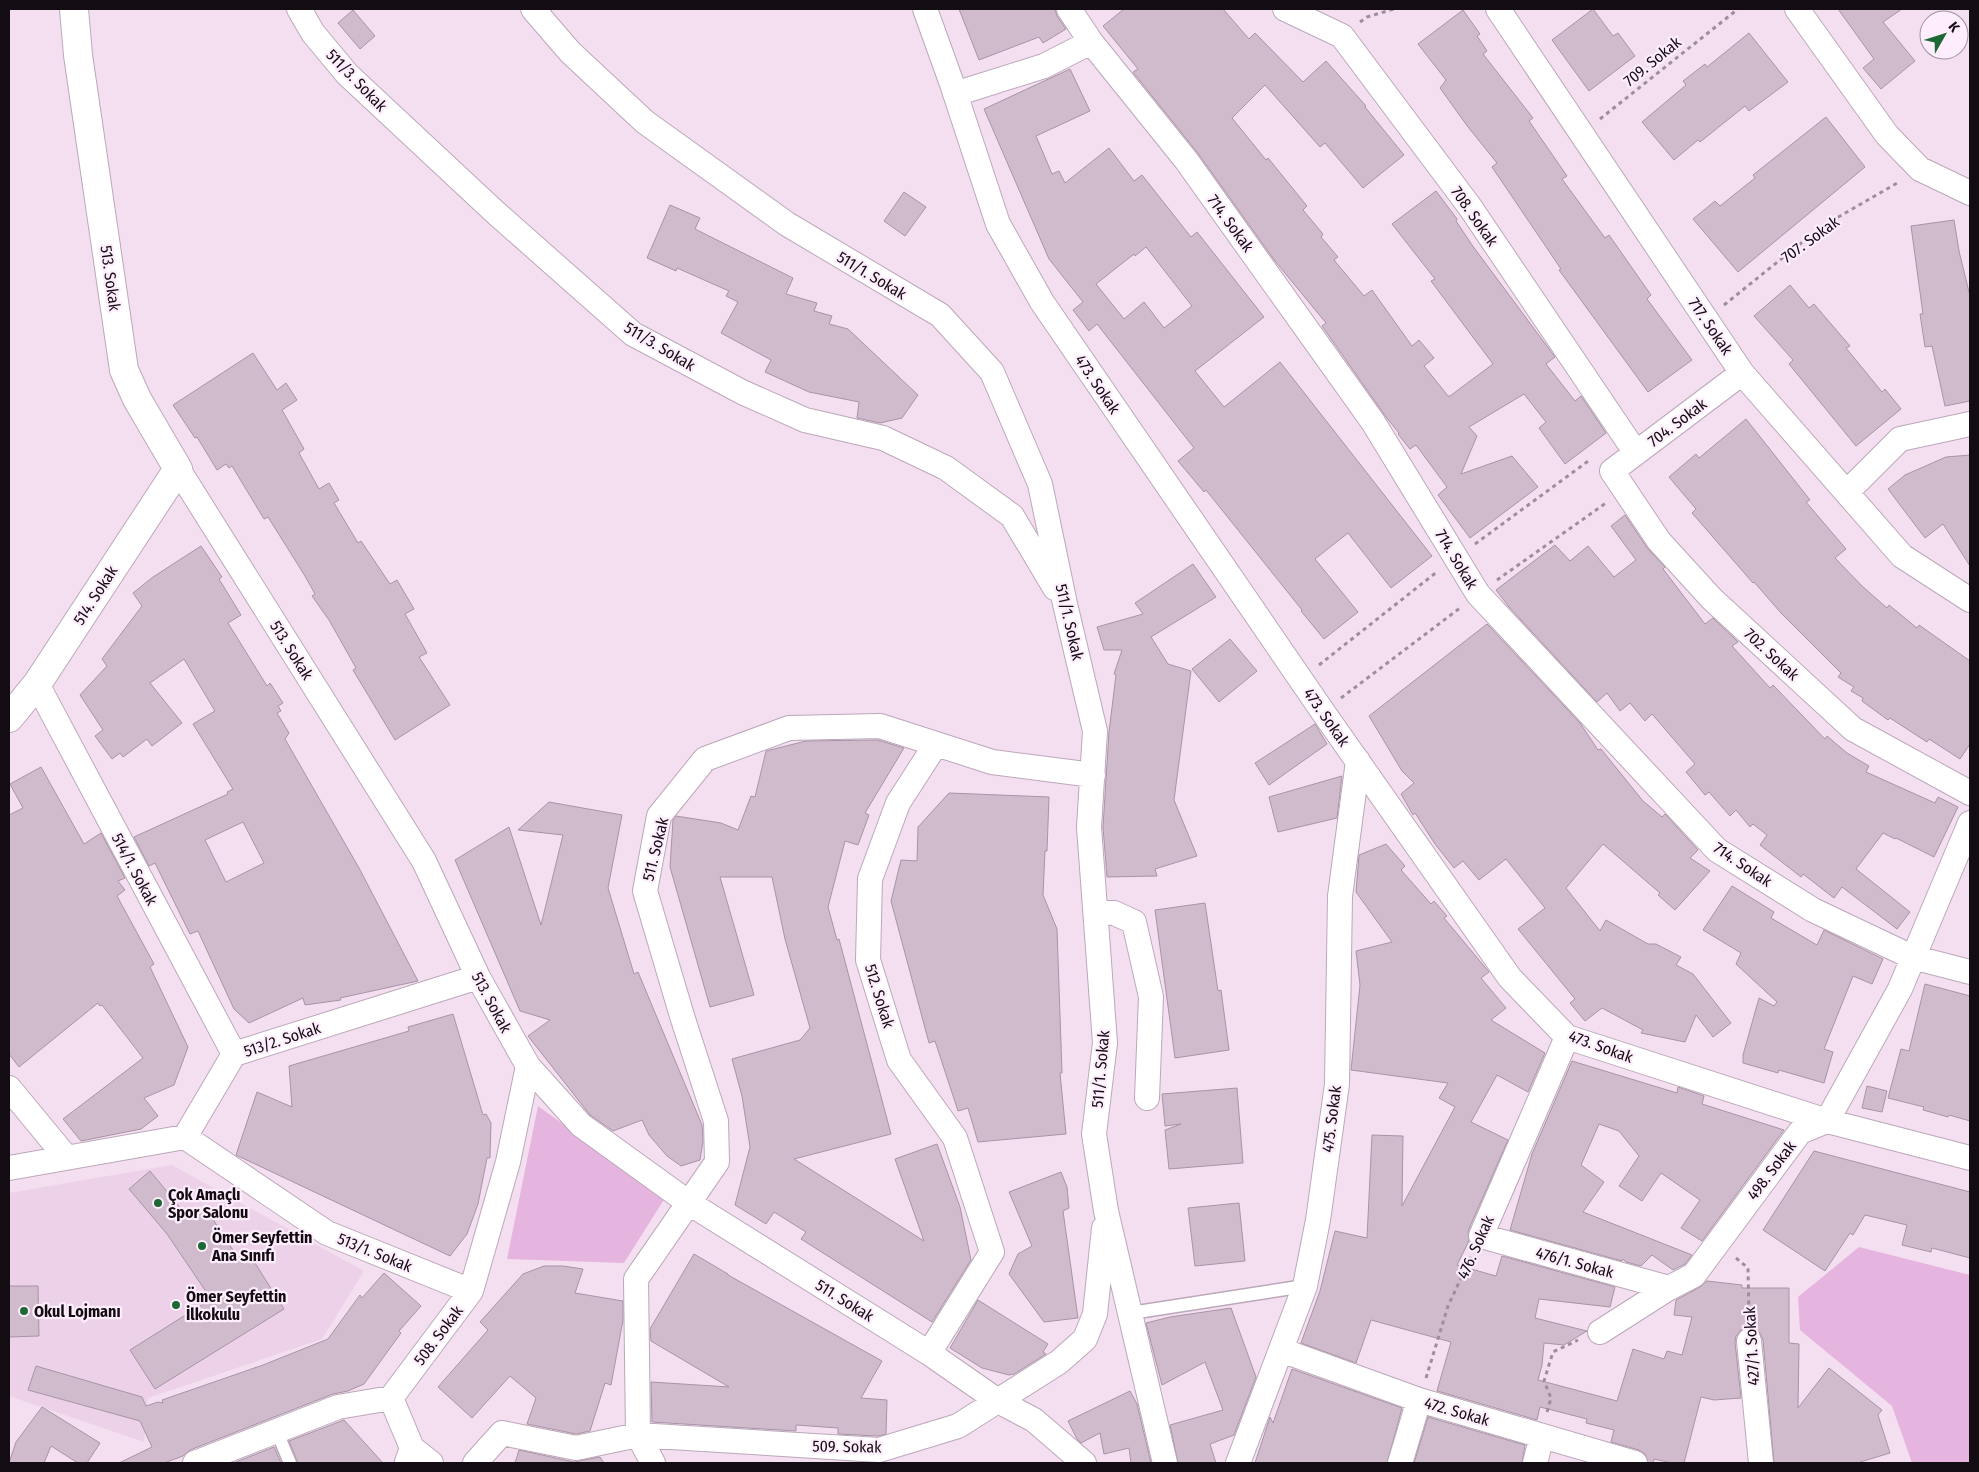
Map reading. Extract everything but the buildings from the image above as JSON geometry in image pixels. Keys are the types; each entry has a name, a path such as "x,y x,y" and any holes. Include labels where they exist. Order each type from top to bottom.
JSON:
{"street":[{"name":"513. Sokak","path":"74,9 78,55 124,370 137,399 178,469 424,861 478,977 528,1066 581,1125 690,1203"},
{"name":"511/3. Sokak","path":"299,9 313,33 346,74 496,214 633,334 742,392 805,420 883,438 946,468 1012,516 1065,604"},
{"name":"511/1. Sokak","path":"533,9 570,52 645,122 787,224 940,315 992,372 1040,484 1065,604 1095,731 1090,827 1106,1043 1094,1134 1106,1211 1165,1463"},
{"name":"473. Sokak","path":"925,9 956,94 998,224 1042,302 1510,978 1567,1036 1827,1121 1970,1158"},
{"name":"714. Sokak","path":"1069,9 1091,42 1186,160 1373,422 1478,594 1717,850 1813,910 1912,958 1970,972"},
{"name":"708. Sokak","path":"1284,9 1342,36 1470,207 1636,453"},
{"name":"717. Sokak","path":"1498,9 1742,373 1902,556 1970,600"},
{"path":"1798,9 1887,135 1920,169 1970,194"},
{"path":"956,94 1044,66 1091,42"},
{"name":"704. Sokak","path":"1612,471 1742,373"},
{"path":"1847,492 1900,439 1970,424"},
{"name":"514. Sokak","path":"9,718 37,684 178,469"},
{"name":"702. Sokak","path":"1612,471 1659,541 1706,591 1853,729 1970,793"},
{"name":"514/1. Sokak","path":"37,684 234,1054"},
{"name":"511. Sokak","path":"638,1435 636,1279 717,1162 716,1121 644,891 659,816 705,758 789,728 880,726 936,744"},
{"path":"936,744 992,762 1093,775"},
{"name":"512. Sokak","path":"929,1352 992,1252 955,1138 899,1060 868,960 870,879 898,803 936,744"},
{"name":"475. Sokak","path":"1238,1463 1305,1286 1318,1220 1336,1084 1340,896 1358,761"},
{"path":"1827,1121 1900,989 1970,823"},
{"path":"1096,912 1114,913 1134,922 1151,997 1147,1098"},
{"name":"513/2. Sokak","path":"184,1137 234,1054 478,977"},
{"name":"476. Sokak","path":"1481,1236 1567,1036"},
{"name":"508. Sokak","path":"391,1398 471,1291 508,1162 528,1066"},
{"path":"9,1088 66,1157"},
{"name":"498. Sokak","path":"1600,1332 1669,1288 1694,1275 1731,1222 1800,1132 1827,1121"},
{"path":"9,1168 184,1137"},
{"name":"513/1. Sokak","path":"184,1137 327,1233 471,1291"},
{"name":"511. Sokak","path":"690,1203 929,1352 998,1401"},
{"name":"509. Sokak","path":"475,1463 502,1433 576,1448 638,1435 879,1450 958,1426 1059,1362 1085,1339 1095,1314 1106,1211"},
{"name":"476/1. Sokak","path":"1481,1236 1669,1288"},
{"name":"427/1. Sokak","path":"1749,1341 1761,1463"},
{"name":"472. Sokak","path":"1281,1350 1419,1400 1635,1463"},
{"path":"195,1463 277,1432 338,1406 391,1398 409,1456 431,1463"},
{"path":"1400,1463 1419,1400"},
{"path":"998,1401 1034,1420 1084,1463"},
{"path":"638,1435 653,1463"},
{"path":"1534,1463 1542,1436"}],"lane":[{"path":"1130,1313 1305,1286"},
{"path":"277,1432 290,1463"}],"path":[{"path":"1342,36 1367,17 1394,9"},
{"name":"709. Sokak","path":"1582,133 1738,9"},
{"name":"707. Sokak","path":"1706,319 1821,228 1920,169"},
{"name":"476. Sokak","path":"1419,1400 1448,1306 1481,1236"},
{"name":"427/1. Sokak","path":"1718,1243 1748,1268 1749,1341"},
{"path":"1542,1436 1551,1398 1544,1381 1553,1352 1575,1340 1600,1332"}],"shaded area":[{"path":"538,1106 665,1198 624,1263 507,1259"},
{"name":"Ömer Seyfettin İlkokulu","path":"172,1165 364,1271 322,1339 148,1398 144,1442 9,1396 9,1193"},
{"path":"1859,1247 1970,1275 1970,1463 1912,1463 1892,1406 1800,1330 1798,1297"}],"place":[{"name":"Çok Amaçlı Spor Salonu","path":"158,1203"},
{"name":"Ömer Seyfettin Ana Sınıfı","path":"202,1246"},
{"name":"Ömer Seyfettin İlkokulu","path":"176,1305"},
{"name":"Okul Lojmanı","path":"24,1311"}]}
